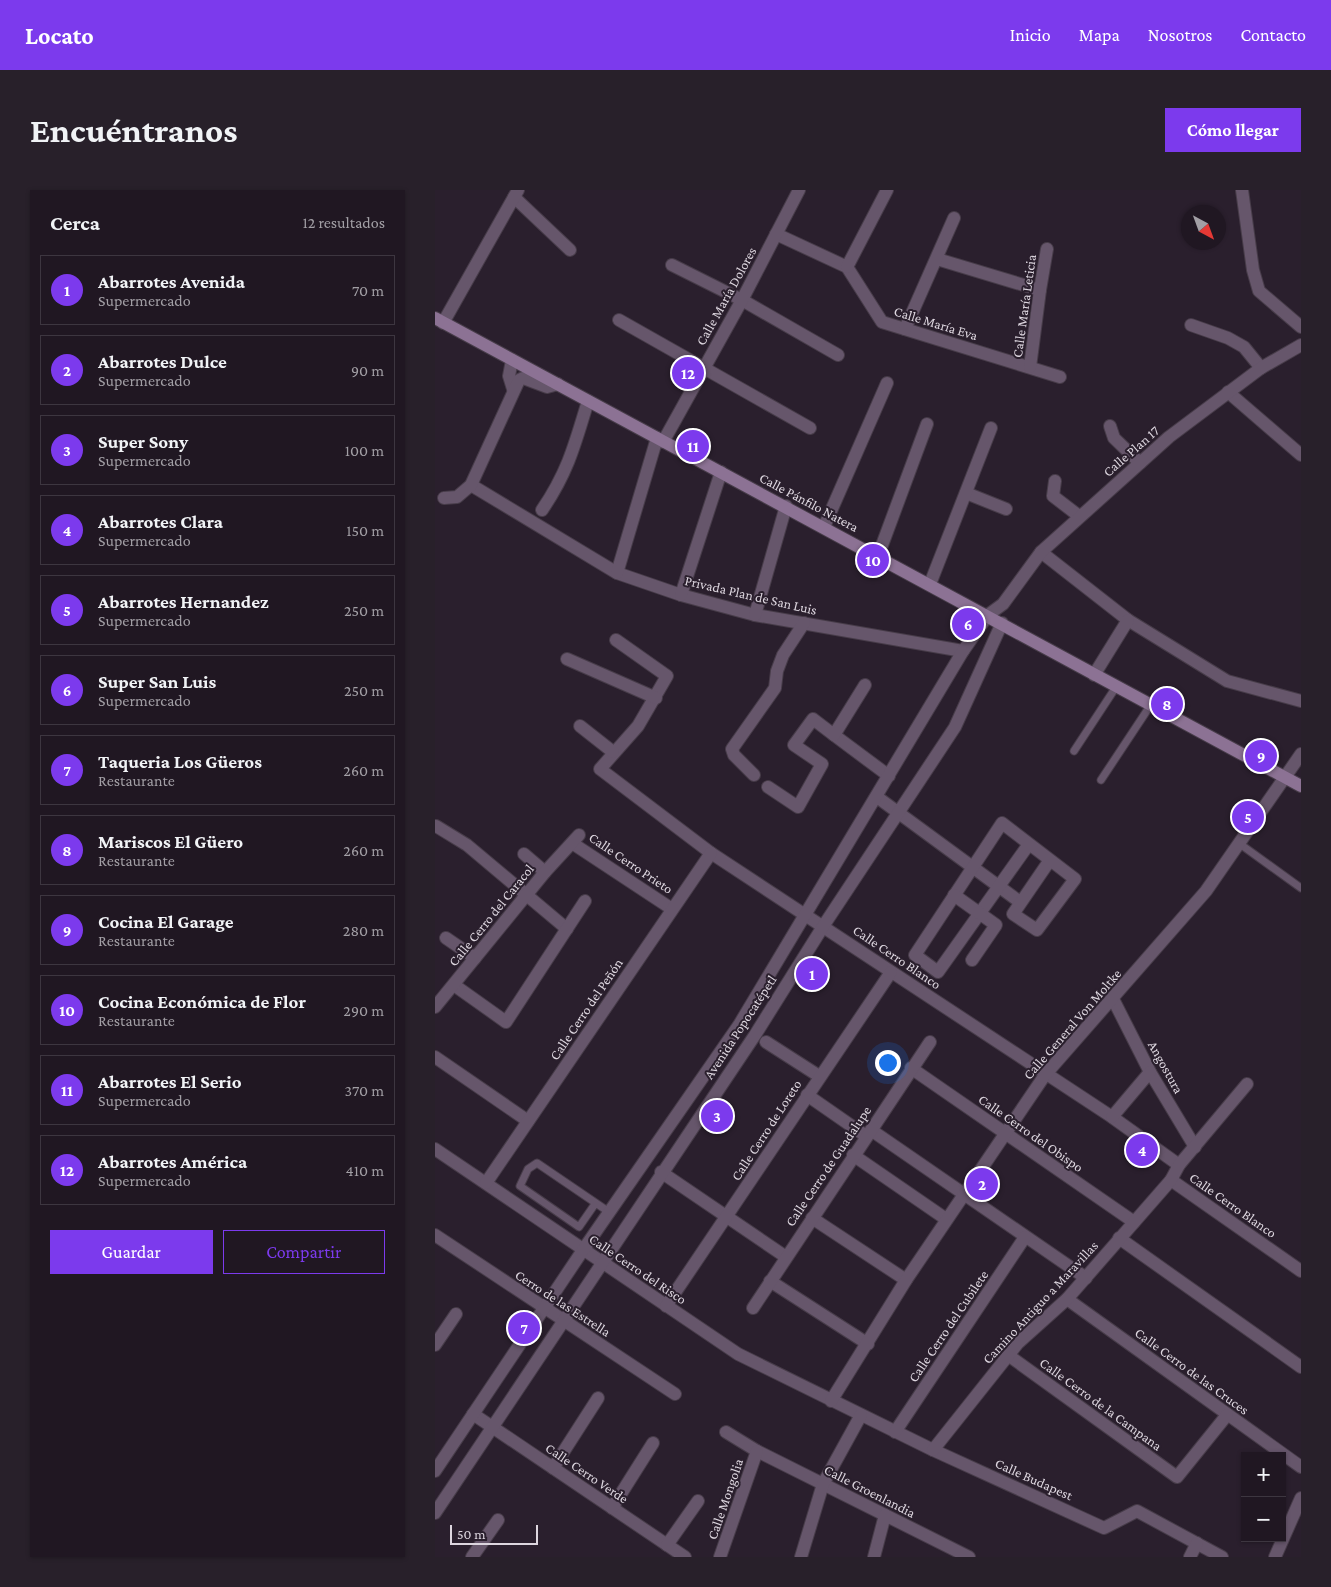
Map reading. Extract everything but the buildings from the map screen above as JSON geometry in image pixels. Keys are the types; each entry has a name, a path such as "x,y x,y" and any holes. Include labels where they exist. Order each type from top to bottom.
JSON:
{"main road":[{"name":"Calle Pánfilo Natera","path":"439,320 988,615 1150,706 1301,786"}],"street":[{"name":"Calle María Dolores","path":"617,573 660,440 742,300 799,190"},
{"path":"776,234 847,267 887,190"},
{"path":"1242,190 1253,270 1259,291 1301,327"},
{"path":"439,320 516,194 570,250"},
{"path":"905,329 954,218"},
{"name":"Calle María Leticia","path":"1030,367 1047,249"},
{"path":"937,259 1040,290"},
{"path":"672,265 742,300 838,356"},
{"name":"Calle María Eva","path":"847,267 882,322 1060,377"},
{"path":"619,320 810,428"},
{"path":"1191,325 1228,338 1244,347 1261,368"},
{"name":"Calle Plan 17","path":"988,615 1003,604 1041,552 1169,437 1261,368 1301,345"},
{"path":"513,389 509,376 516,362"},
{"path":"443,498 457,496 471,485 501,422 513,389 523,378 547,387 558,384"},
{"path":"824,527 887,383"},
{"path":"1228,392 1301,455"},
{"path":"542,510 560,484 569,464 588,401"},
{"path":"878,556 927,424"},
{"path":"1109,426 1114,438 1140,463"},
{"path":"930,584 991,428"},
{"path":"681,595 721,472"},
{"path":"1055,481 1053,496 1079,516"},
{"name":"Privada Plan de San Luis","path":"471,485 617,573 681,595 755,615 963,651"},
{"path":"966,493 1006,509"},
{"path":"755,615 786,506"},
{"path":"1041,552 1128,620 1227,681 1301,701"},
{"path":"1002,623 1003,604"},
{"name":"Avenida Popocatépetl","path":"435,1471 583,1250 739,1025 963,651 988,615"},
{"path":"1094,674 1128,620"},
{"path":"754,775 734,755 732,749 775,688 777,671 783,655 805,623"},
{"name":"Avenida Popocatépetl","path":"435,1513 706,1107 898,811 955,727 1002,623"},
{"path":"973,637 990,646"},
{"path":"581,726 613,752 638,726 656,698 667,676 616,640"},
{"path":"567,660 656,698"},
{"path":"834,735 865,685"},
{"path":"768,787 798,808 822,764 794,745 813,719 889,776"},
{"name":"Calle Cerro Blanco","path":"613,752 600,769 711,853 824,925 891,972 1112,1117 1179,1165"},
{"name":"Calle General Von Moltke","path":"831,1401 869,1344 906,1280 1045,1074 1113,999 1206,891 1301,754"},
{"path":"877,797 1020,902"},
{"path":"1029,844 938,972 915,955 971,867 1002,823 1075,879 1037,930 1013,914 1050,860"},
{"path":"436,826 467,845 567,929"},
{"name":"Calle Cerro del Caracol","path":"436,1004 455,985 545,872 576,839"},
{"name":"Calle Cerro Prieto","path":"576,839 672,909"},
{"name":"Calle Cerro del Peñón","path":"486,1183 711,853"},
{"path":"524,854 545,872"},
{"path":"953,895 996,925 972,960"},
{"path":"455,985 506,1022 585,901"},
{"path":"446,938 475,958"},
{"name":"Calle Cerro de Loreto","path":"666,1306 819,1076 891,972"},
{"name":"Angostura","path":"1113,999 1150,1072 1195,1147"},
{"path":"766,1042 819,1076"},
{"name":"Calle Cerro de Guadalupe","path":"753,1308 930,1042"},
{"path":"435,1057 528,1121"},
{"name":"Calle Cerro del Obispo","path":"911,1068 1134,1222"},
{"path":"1112,1117 1150,1072"},
{"name":"Camino Antiguo a Maravillas","path":"933,1450 1018,1343 1067,1299 1086,1278 1171,1180 1179,1165 1247,1084"},
{"path":"807,1095 965,1194 1086,1278"},
{"path":"690,1096 706,1107"},
{"name":"Calle Cerro del Risco","path":"435,1149 738,1354 831,1401"},
{"path":"853,1156 946,1219"},
{"path":"661,1172 786,1257"},
{"name":"Calle Cerro Blanco","path":"1171,1180 1301,1272"},
{"path":"812,1218 906,1280"},
{"name":"Cerro de las Estrella","path":"435,1235 675,1394"},
{"name":"Calle Cerro del Cubilete","path":"895,1432 1025,1236"},
{"path":"1119,1238 1301,1367"},
{"path":"771,1281 869,1344"},
{"name":"Calle Cerro de las Cruces","path":"1067,1299 1301,1467"},
{"path":"435,1345 439,1331 456,1314"},
{"name":"Calle Cerro de la Campana","path":"1008,1355 1177,1477 1227,1415"},
{"path":"553,1468 598,1398"},
{"name":"Calle Budapest","path":"831,1401 1104,1528 1137,1511 1223,1557"},
{"name":"Calle Cerro Verde","path":"473,1414 685,1557"},
{"path":"801,1557 823,1484 861,1415"},
{"name":"Calle Groenlandia","path":"726,1432 757,1451 885,1515 954,1553 969,1557"},
{"path":"612,1508 653,1443"},
{"name":"Calle Mongolia","path":"720,1557 757,1451"},
{"path":"1275,1557 1301,1498"},
{"path":"667,1545 698,1501"},
{"path":"874,1557 885,1515"},
{"path":"472,1557 498,1520"},
{"path":"1190,1557 1197,1543"}],"lane":[{"path":"1074,751 1116,686"},
{"path":"1101,780 1150,706"},
{"path":"1240,844 1301,888"},
{"path":"595,1204 579,1227 521,1186 528,1169 537,1162 609,1212"}],"place":[{"name":"Abarrotes América","path":"688,373"},
{"name":"Abarrotes El Serio","path":"693,446"},
{"name":"Cocina Económica de Flor","path":"873,560"},
{"name":"Super San Luis","path":"968,624"},
{"name":"Mariscos El Güero","path":"1167,704"},
{"name":"Cocina El Garage","path":"1261,756"},
{"name":"Abarrotes Hernandez","path":"1248,817"},
{"name":"Abarrotes Avenida","path":"812,974"},
{"name":"Super Sony","path":"717,1116"},
{"name":"Abarrotes Clara","path":"1142,1150"},
{"name":"Abarrotes Dulce","path":"982,1184"},
{"name":"Taqueria Los Güeros","path":"524,1328"}]}
